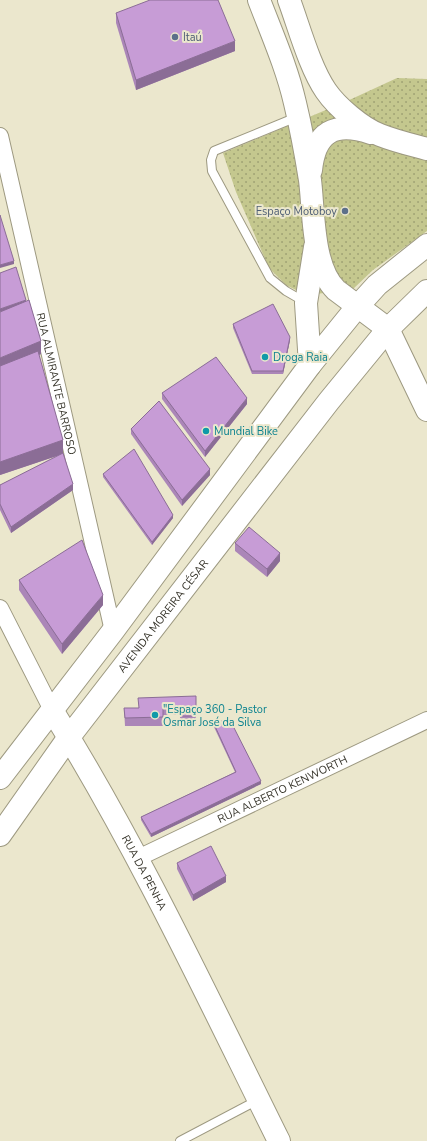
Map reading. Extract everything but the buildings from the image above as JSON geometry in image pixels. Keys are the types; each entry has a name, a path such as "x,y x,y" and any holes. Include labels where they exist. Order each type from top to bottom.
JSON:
{"main road":[{"path":"259,0 289,81 298,117 310,179 316,242 323,268 330,284 357,307 388,329 427,410"},
{"path":"289,0 318,75 326,91 352,118 380,135"},
{"path":"310,179 312,156 316,145 329,131 350,128 427,149"},
{"path":"310,365 306,303 316,242"},
{"path":"0,778 113,631 310,365 357,307 377,285 427,245"},
{"name":"AVENIDA MOREIRA CÉSAR","path":"0,835 69,737 329,401 388,329 426,291"},
{"name":"RUA DA PENHA","path":"52,710 138,858 279,1141"}],"street":[{"name":"RUA ALMIRANTE BARROSO","path":"0,136 113,631"},
{"name":"RUA DA PENHA","path":"0,608 52,710"},
{"name":"RUA ALBERTO KENWORTH","path":"138,858 427,720"}],"lane":[{"path":"298,117 214,151 211,160 212,171 270,278 286,291 306,303"},
{"path":"180,1141 258,1100"}],"green space":[{"path":"397,78 427,79 427,231 373,270 352,290 306,295 286,285 269,268 236,192 223,153 345,102"}],"place":[{"name":"Itaú","path":"175,37"},
{"name":"Espaço Motoboy","path":"345,211"},
{"name":"Droga Raia","path":"265,357"},
{"name":"Mundial Bike","path":"206,431"},
{"name":"\"Espaço 360 - Pastor Osmar José da Silva","path":"155,715"}]}
